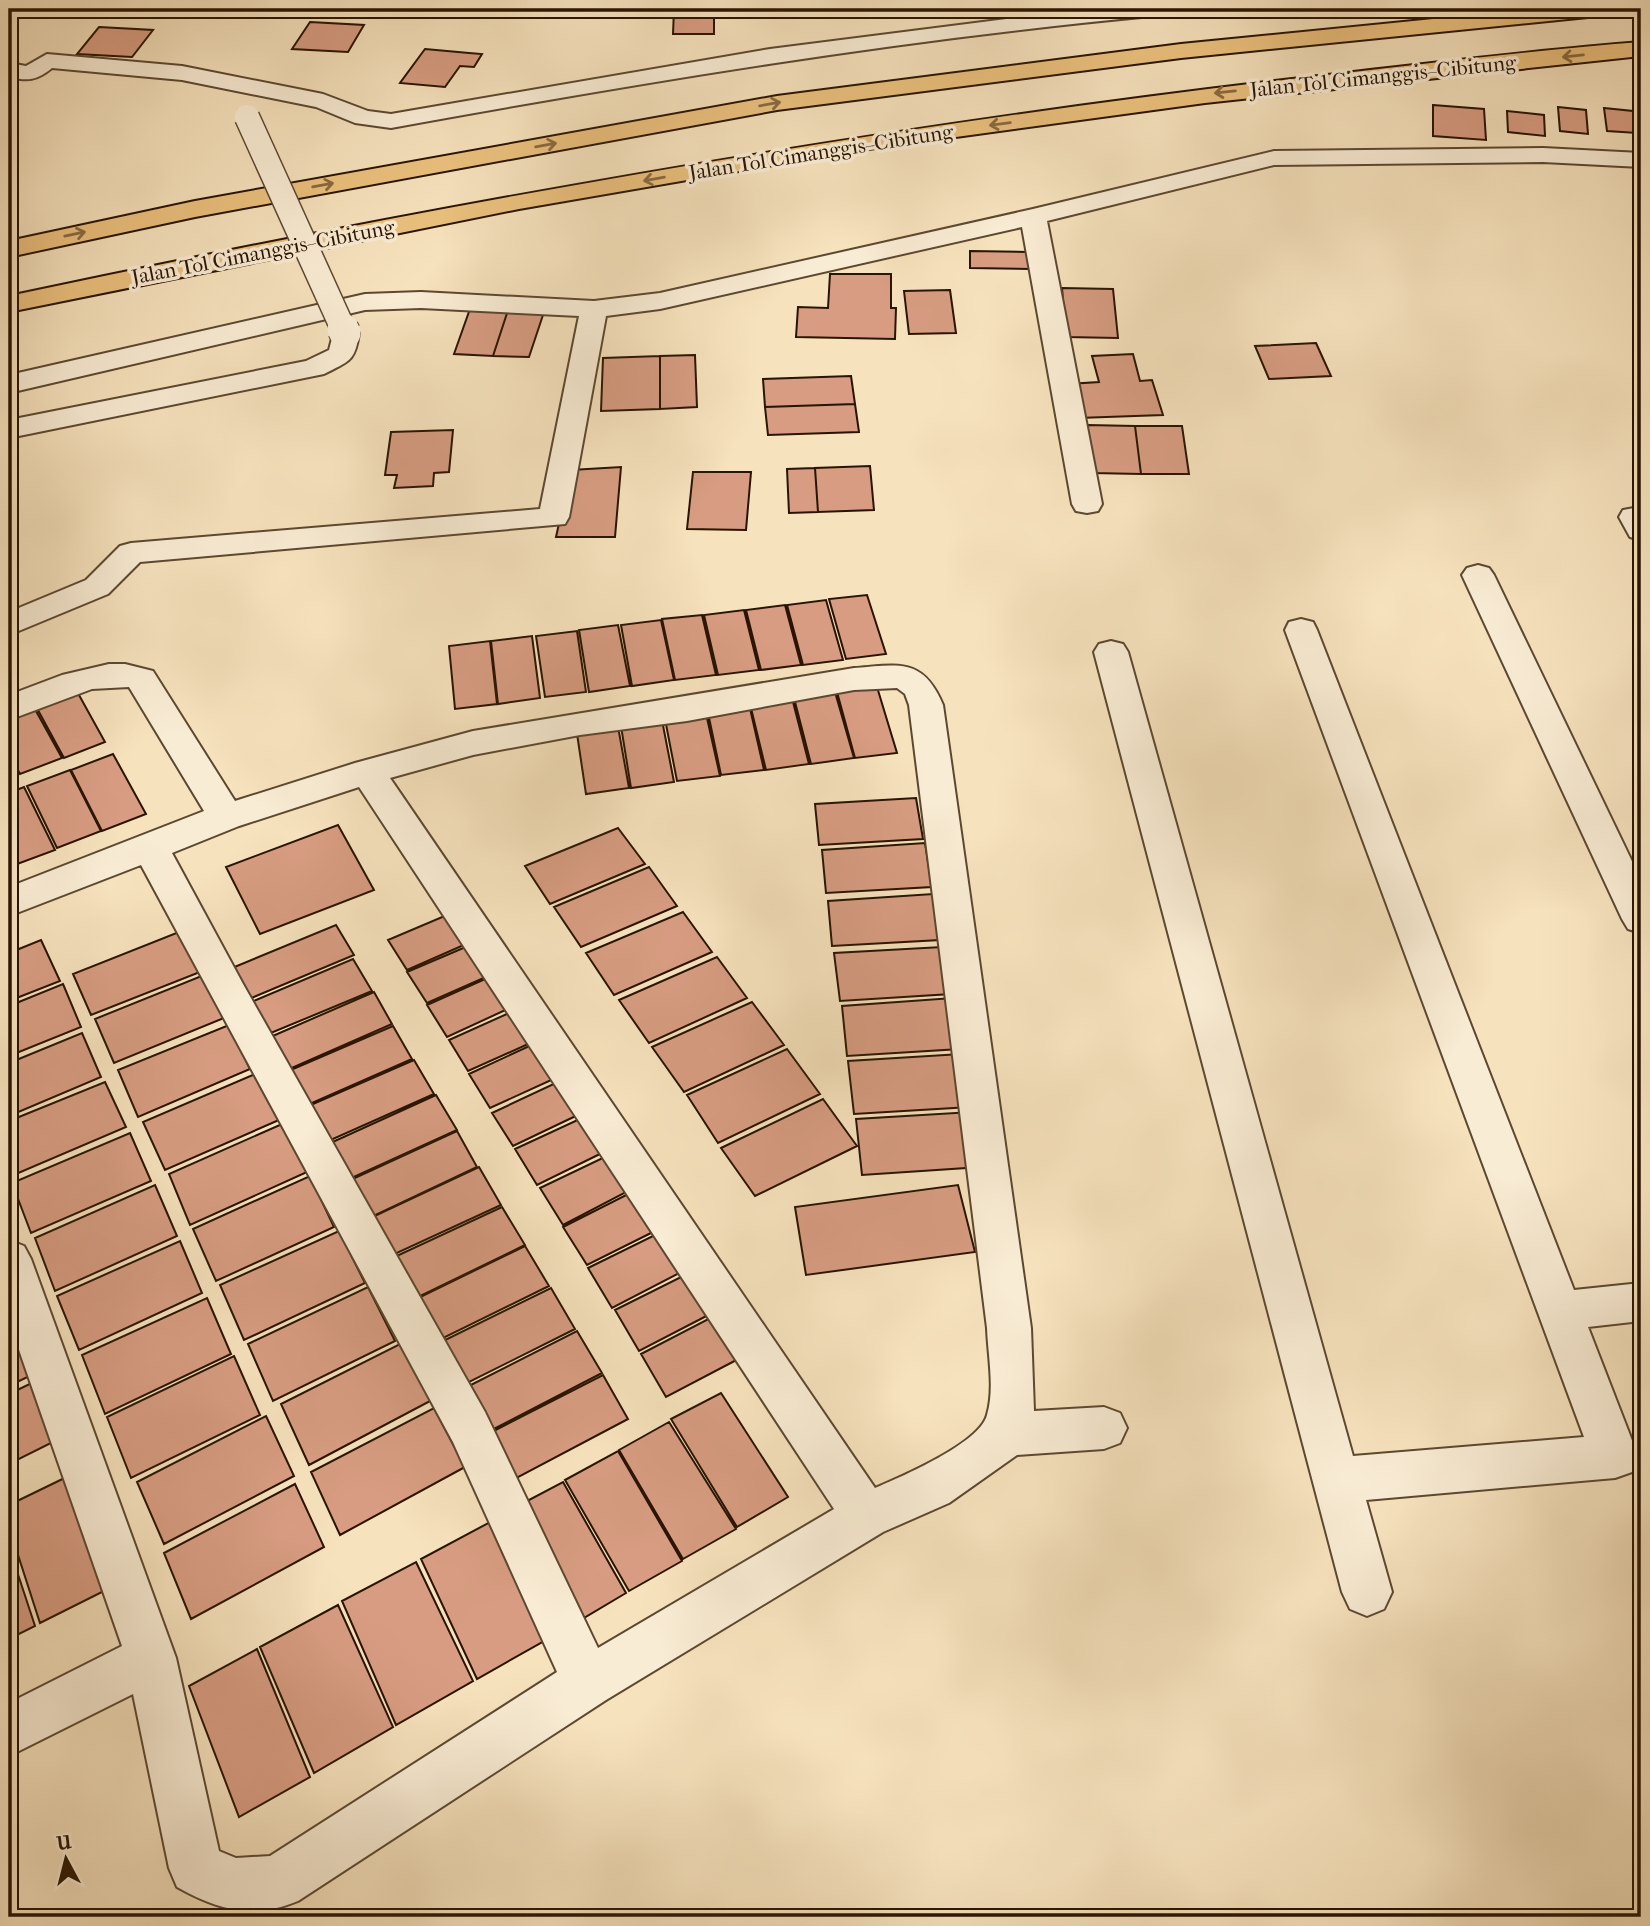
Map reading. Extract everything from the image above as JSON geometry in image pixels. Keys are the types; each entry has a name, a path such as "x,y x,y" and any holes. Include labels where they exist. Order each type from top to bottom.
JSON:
{"highway":[{"name":"Jalan Tol Cimanggis–Cibitung","path":"9,249 194,209 776,103 1181,51 1598,9"},
{"name":"Jalan Tol Cimanggis–Cibitung","path":"9,304 240,254 831,147 1217,93 1641,49"}],"street":[{"path":"19,78 47,61 182,74 323,101 363,118 391,121 670,70 935,33 1152,9"},
{"path":"9,429 314,368 342,354 345,333 247,117 237,102 220,94 168,85 19,78"},
{"path":"9,384 365,302 421,300 594,309 660,301 1033,217 1274,158 1543,156 1641,160"},
{"path":"1033,217 1087,504"},
{"path":"9,624 97,587 131,554 554,517 594,309"},
{"path":"1478,575 1641,919"},
{"path":"1301,630 1615,1456 1336,1480"},
{"path":"1111,652 1367,1592"},
{"path":"9,708 106,676 128,674 141,679 226,817"},
{"path":"9,902 226,817 368,772 473,743 854,679 904,676 919,688 926,705 1009,1328 1013,1390 1011,1414 1003,1434 989,1450 932,1487 866,1516 588,1682 279,1882 249,1888 225,1885 195,1868 151,1658 9,1259"},
{"path":"368,772 866,1516"},
{"path":"150,846 229,995 469,1427 588,1682"},
{"path":"1559,1311 1641,1302"},
{"path":"1003,1434 1104,1428"},
{"path":"9,1730 151,1658"}],"building":[{"path":"44,9 100,9 95,15 41,13"},
{"path":"407,9 463,9 459,17 404,14"},
{"path":"674,9 714,9 714,34 673,34"},
{"path":"310,22 364,25 348,52 292,49"},
{"path":"99,27 153,30 132,57 77,54"},
{"path":"425,49 482,54 474,67 460,66 445,87 400,83"},
{"path":"1433,105 1484,109 1486,140 1433,136"},
{"path":"1558,107 1586,110 1588,134 1560,131"},
{"path":"1604,108 1633,111 1637,133 1607,131"},
{"path":"1507,111 1544,115 1545,136 1508,132"},
{"path":"970,251 1029,252 1030,269 970,268"},
{"path":"830,274 891,274 891,308 896,308 895,339 796,337 798,307 828,308"},
{"path":"1062,288 1113,289 1118,338 1066,337"},
{"path":"950,290 956,333 909,334 904,291"},
{"path":"471,306 509,307 493,356 454,354"},
{"path":"509,307 545,309 529,357 493,356"},
{"path":"1316,343 1331,376 1269,379 1255,346"},
{"path":"1133,354 1140,381 1152,380 1163,415 1078,418 1068,384 1099,382 1092,356"},
{"path":"695,355 697,407 660,409 660,356"},
{"path":"660,356 660,409 601,411 603,358"},
{"path":"851,376 855,404 765,407 763,379"},
{"path":"855,404 859,432 768,435 765,407"},
{"path":"1087,425 1135,426 1141,474 1092,473"},
{"path":"1135,426 1182,426 1189,474 1141,474"},
{"path":"453,430 449,472 434,473 433,486 394,488 397,475 385,475 391,432"},
{"path":"870,466 874,510 818,512 815,468"},
{"path":"621,467 615,537 556,537 571,470"},
{"path":"815,468 818,512 789,513 787,469"},
{"path":"693,472 751,472 746,530 687,529"},
{"path":"867,595 886,654 846,659 829,599"},
{"path":"826,600 843,660 803,665 787,605"},
{"path":"785,605 801,665 761,670 746,610"},
{"path":"744,610 759,670 718,675 704,615"},
{"path":"702,615 716,675 675,680 662,619"},
{"path":"661,620 674,680 632,686 621,625"},
{"path":"618,625 630,686 589,692 579,630"},
{"path":"577,631 586,692 545,697 536,636"},
{"path":"532,636 540,698 498,704 491,641"},
{"path":"490,641 497,704 455,709 449,646"},
{"path":"74,686 105,742 64,758 33,701"},
{"path":"877,687 897,753 855,758 837,692"},
{"path":"835,692 854,758 811,764 794,698"},
{"path":"792,698 809,764 766,770 750,704"},
{"path":"31,702 62,758 20,774 9,753 9,710"},
{"path":"749,704 764,770 721,775 707,708"},
{"path":"705,709 720,776 677,781 664,714"},
{"path":"661,715 674,782 631,788 620,720"},
{"path":"617,721 629,788 586,794 576,727"},
{"path":"113,754 146,814 102,831 71,770"},
{"path":"70,770 101,831 57,848 27,786"},
{"path":"24,787 55,850 9,867 9,793"},
{"path":"916,798 923,839 819,845 815,804"},
{"path":"338,825 374,890 260,934 226,867"},
{"path":"618,828 645,864 550,904 525,866"},
{"path":"925,843 932,887 826,893 822,850"},
{"path":"649,867 677,906 581,947 554,907"},
{"path":"933,894 940,940 832,946 828,901"},
{"path":"454,912 473,941 407,970 388,940"},
{"path":"683,912 712,952 614,995 586,953"},
{"path":"336,925 354,955 249,999 232,968"},
{"path":"179,932 200,972 91,1015 73,974"},
{"path":"41,940 60,981 9,1001 9,953"},
{"path":"475,943 495,973 427,1003 407,972"},
{"path":"942,947 951,994 840,1001 834,953"},
{"path":"717,957 747,998 649,1043 619,1000"},
{"path":"353,959 372,991 266,1035 249,1003"},
{"path":"204,975 224,1018 114,1063 95,1019"},
{"path":"494,975 514,1006 447,1037 427,1005"},
{"path":"63,984 81,1027 9,1056 9,1006"},
{"path":"374,992 392,1024 285,1071 268,1038"},
{"path":"953,998 960,1049 847,1056 842,1006"},
{"path":"752,1002 784,1045 684,1092 652,1047"},
{"path":"518,1009 537,1040 468,1071 449,1040"},
{"path":"229,1025 250,1069 138,1117 118,1070"},
{"path":"393,1026 412,1059 303,1107 286,1072"},
{"path":"82,1033 101,1077 9,1116 9,1063"},
{"path":"538,1042 560,1076 490,1108 469,1074"},
{"path":"787,1049 820,1094 718,1143 687,1095"},
{"path":"961,1054 970,1107 854,1114 848,1061"},
{"path":"414,1060 434,1094 324,1143 306,1107"},
{"path":"255,1074 279,1120 165,1170 143,1122"},
{"path":"560,1081 582,1113 513,1146 492,1113"},
{"path":"105,1082 126,1127 9,1177 9,1121"},
{"path":"436,1095 457,1130 345,1181 326,1145"},
{"path":"823,1099 857,1146 755,1196 721,1148"},
{"path":"972,1112 981,1167 862,1175 856,1119"},
{"path":"584,1117 606,1151 537,1185 515,1149"},
{"path":"282,1124 307,1172 190,1225 169,1174"},
{"path":"457,1131 477,1167 365,1220 346,1182"},
{"path":"130,1133 151,1181 31,1233 12,1183"},
{"path":"611,1154 634,1188 563,1225 540,1188"},
{"path":"479,1167 501,1205 386,1258 366,1220"},
{"path":"310,1176 334,1227 216,1281 193,1229"},
{"path":"155,1185 177,1236 55,1291 35,1238"},
{"path":"958,1185 975,1252 806,1275 795,1207"},
{"path":"636,1190 661,1228 587,1265 563,1227"},
{"path":"502,1207 525,1245 410,1301 388,1260"},
{"path":"339,1231 365,1283 244,1340 220,1285"},
{"path":"663,1231 687,1269 612,1308 588,1268"},
{"path":"180,1241 202,1293 79,1350 57,1296"},
{"path":"525,1246 549,1286 433,1343 410,1302"},
{"path":"691,1272 716,1311 639,1351 615,1310"},
{"path":"368,1287 395,1341 273,1401 248,1344"},
{"path":"551,1288 575,1329 457,1388 435,1345"},
{"path":"207,1298 231,1354 105,1414 82,1355"},
{"path":"20,1314 42,1370 9,1386 9,1320"},
{"path":"718,1314 744,1356 666,1397 641,1354"},
{"path":"577,1331 602,1373 482,1435 459,1391"},
{"path":"402,1343 432,1400 309,1465 281,1404"},
{"path":"234,1356 260,1415 131,1478 107,1417"},
{"path":"603,1375 628,1419 507,1483 484,1436"},
{"path":"42,1378 65,1436 9,1464 9,1394"},
{"path":"721,1393 788,1497 737,1527 671,1419"},
{"path":"434,1408 465,1467 340,1535 311,1472"},
{"path":"266,1416 294,1476 164,1544 137,1482"},
{"path":"669,1422 736,1529 683,1559 619,1450"},
{"path":"618,1451 682,1561 629,1591 565,1480"},
{"path":"79,1471 120,1583 40,1623 9,1527 9,1505"},
{"path":"563,1482 626,1593 572,1625 510,1510"},
{"path":"295,1484 324,1547 191,1619 164,1553"},
{"path":"494,1520 553,1636 477,1679 421,1559"},
{"path":"9,1547 35,1626 9,1639"},
{"path":"416,1562 473,1681 396,1725 342,1601"},
{"path":"338,1605 393,1727 314,1773 260,1647"},
{"path":"257,1649 310,1777 239,1817 189,1686"}]}
